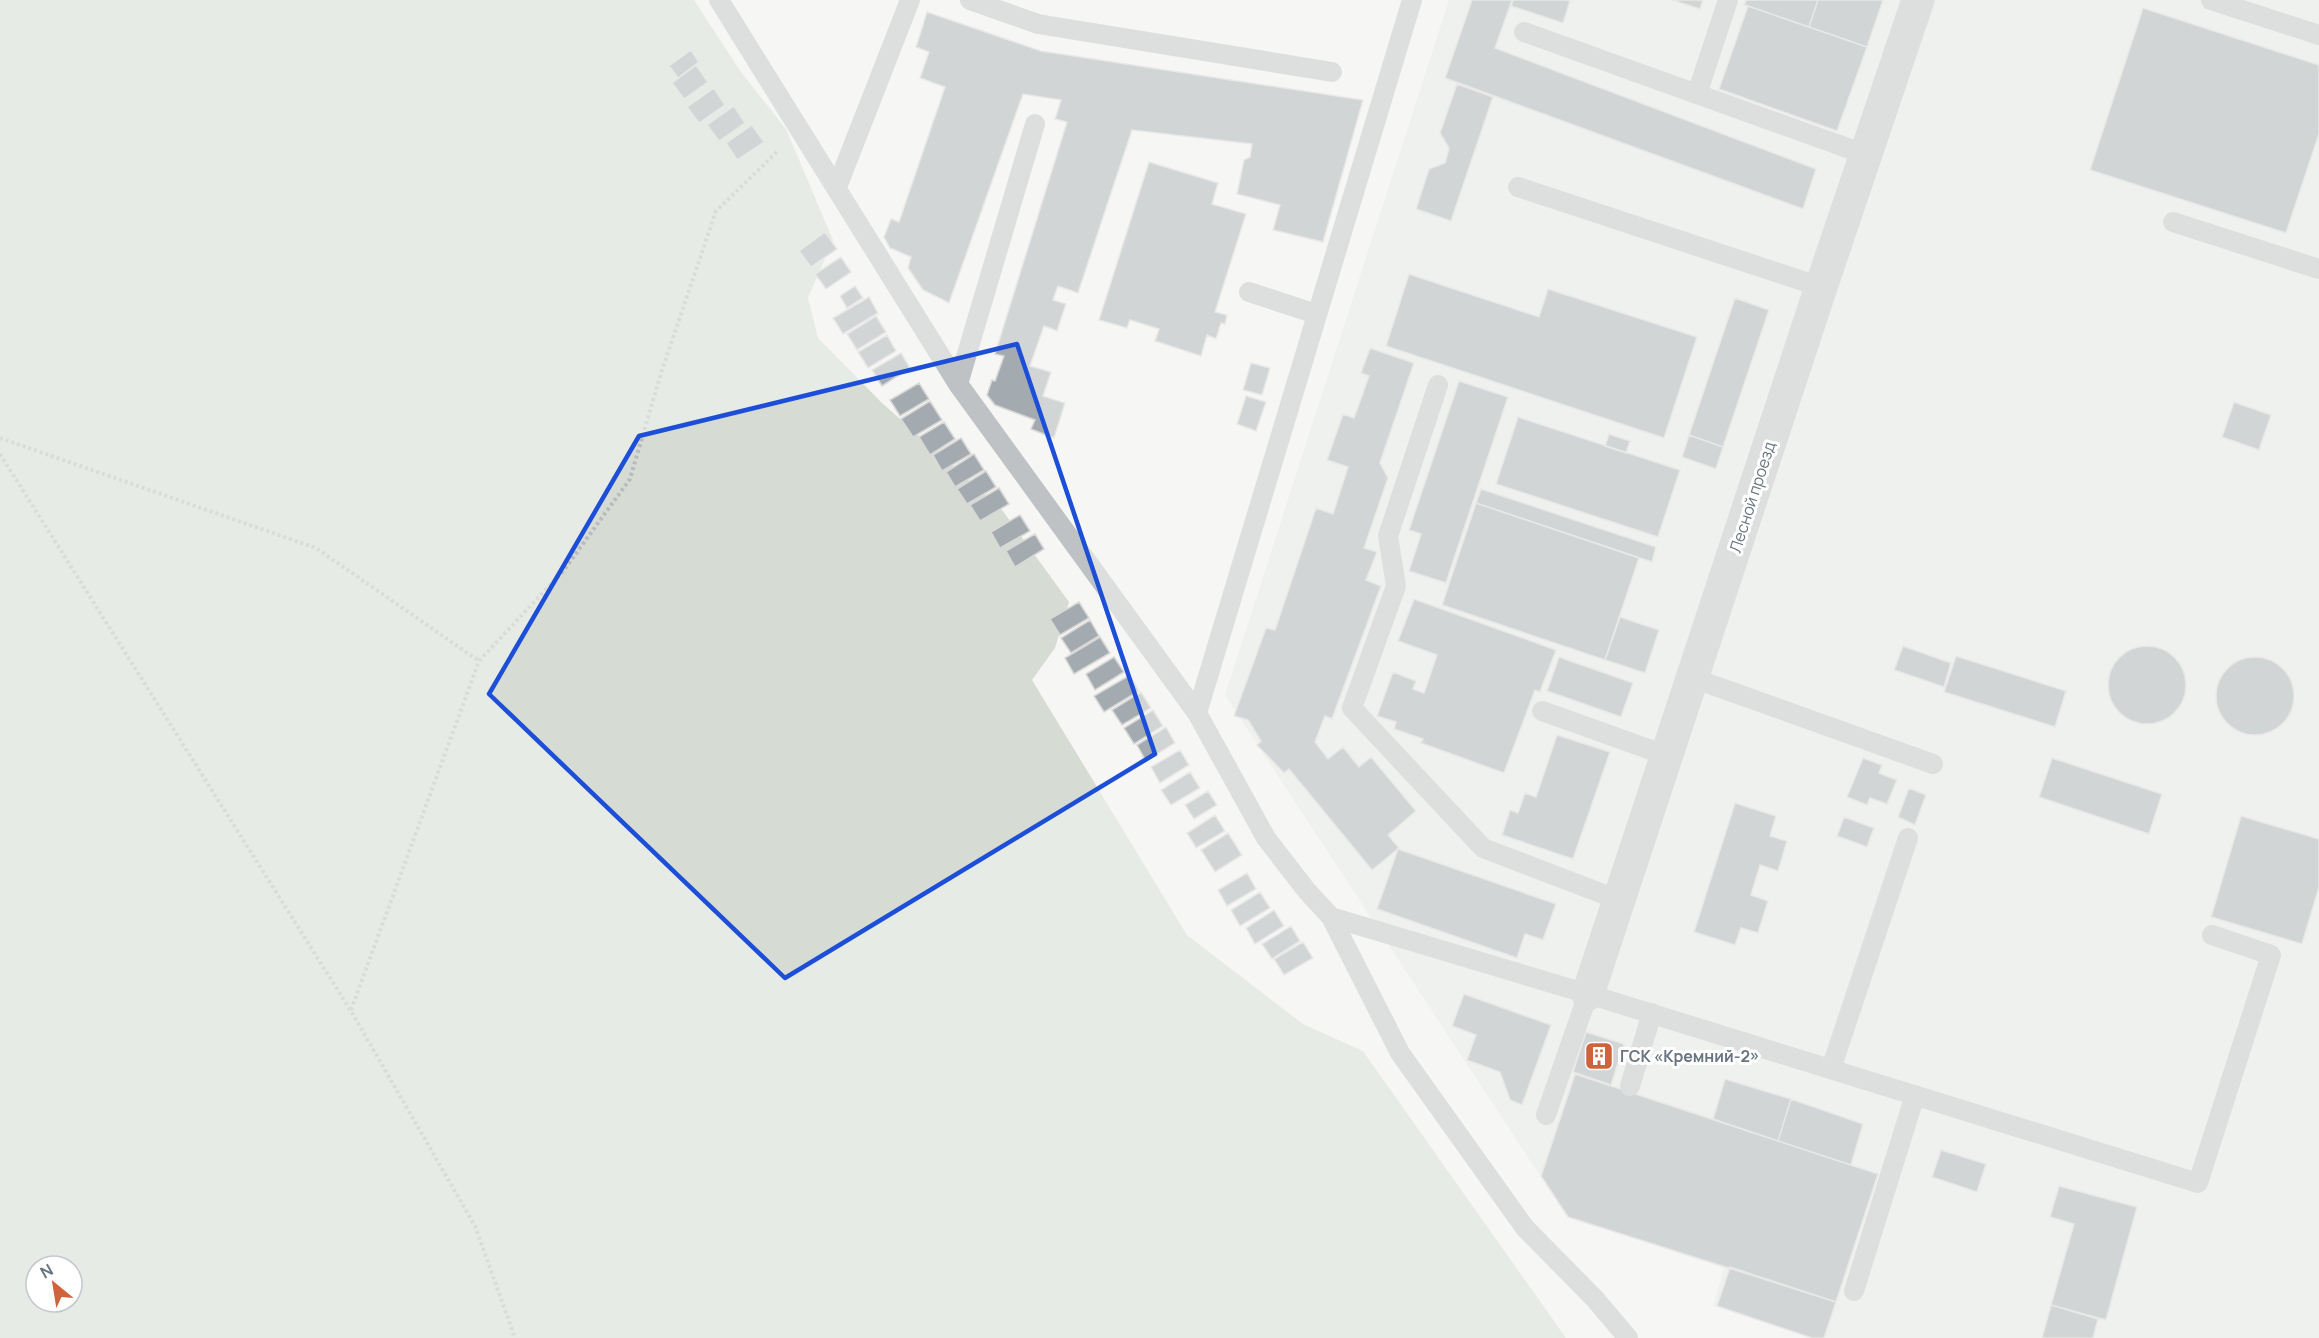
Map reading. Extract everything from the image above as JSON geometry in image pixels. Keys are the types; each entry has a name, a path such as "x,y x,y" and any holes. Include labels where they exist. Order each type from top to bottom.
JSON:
{"street":[{"name":"Лесной проезд","path":"1588,994 1918,0"}],"lane":[{"path":"720,0 958,384 1197,712 1266,838 1307,891 1331,917 1400,1053 1525,1228 1595,1299 1628,1338"},
{"path":"837,187 910,0"},
{"path":"970,0 1038,24 1332,72"},
{"path":"1197,712 1412,0"},
{"path":"1697,94 1728,0"},
{"path":"2211,0 2319,35"},
{"path":"1524,32 1867,155"},
{"path":"958,384 1035,124"},
{"path":"1518,187 1821,287"},
{"path":"2173,222 2319,269"},
{"path":"1249,292 1316,314"},
{"path":"1438,385 1388,536 1396,586 1352,708 1483,848 1619,900"},
{"path":"1693,678 1933,764"},
{"path":"1542,711 1668,756"},
{"path":"1831,1069 1908,838"},
{"path":"1331,917 1652,1013 2198,1183 2271,956 2212,935"},
{"path":"1546,1115 1588,994"},
{"path":"1630,1086 1652,1013"},
{"path":"1854,1291 1915,1095"}],"path":[{"path":"351,1011 479,661 564,570 630,478 662,370 716,211 801,129"},
{"path":"0,438 316,548 479,661"},
{"path":"0,454 351,1011 475,1226 515,1338"}],"highlighted area":[{"path":"1017,344 1155,754 785,978 489,694 639,436"}],"shaded area":[{"path":"0,0 694,0 741,72 786,129 833,240 808,298 818,338 882,403 1002,510 1069,602 1055,648 1032,680 1187,935 1303,1024 1363,1051 1566,1338 0,1338"},
{"path":"1449,0 2319,0 2319,1338 1812,1338 1713,1306 1724,1268 1567,1217 1225,695"}],"building":[{"path":"1472,0 1512,0 1495,48 1816,169 1803,209 1445,78"},
{"path":"1513,0 1570,1 1563,23 1511,6"},
{"path":"1672,0 1703,0 1700,9"},
{"path":"1746,0 1818,0 1809,27 1744,5"},
{"path":"1818,0 1883,0 1867,47 1809,27"},
{"path":"1748,6 1867,47 1837,131 1719,89"},
{"path":"2143,8 2319,65 2319,134 2286,233 2090,170"},
{"path":"927,12 1041,51 1363,100 1323,242 1273,230 1280,205 1237,194 1244,160 1250,157 1252,144 1132,130 1078,293 1058,286 1053,300 1066,304 1057,331 1044,326 1030,366 1051,372 1043,396 1065,403 1054,438 1031,429 1035,420 995,405 987,395 1004,356 995,354 1067,122 1055,119 1061,100 1023,94 949,303 923,290 908,268 911,257 890,248 884,237 891,219 899,222 945,87 920,78 929,52 916,47"},
{"path":"691,50 699,62 678,78 669,66"},
{"path":"696,65 708,82 684,99 672,83"},
{"path":"1457,84 1493,97 1451,221 1416,209 1429,169 1445,163 1449,148 1440,133"},
{"path":"714,88 725,105 699,123 687,107"},
{"path":"734,106 745,123 719,141 707,125"},
{"path":"752,125 764,142 737,160 726,143"},
{"path":"1149,162 1218,183 1212,204 1246,214 1215,312 1227,315 1225,324 1221,323 1216,339 1207,335 1201,356 1155,341 1159,329 1130,320 1127,328 1099,320"},
{"path":"825,232 837,249 811,267 799,251"},
{"path":"841,257 851,272 826,289 815,274"},
{"path":"1409,274 1539,317 1548,289 1697,337 1664,438 1386,346"},
{"path":"855,286 863,298 847,308 840,296"},
{"path":"869,297 878,313 843,334 833,318"},
{"path":"1735,298 1769,310 1723,447 1689,435"},
{"path":"876,316 886,332 857,350 847,334"},
{"path":"887,335 896,351 868,368 858,352"},
{"path":"1370,348 1414,363 1380,463 1388,478 1364,548 1377,552 1366,580 1381,586 1332,719 1325,716 1315,742 1328,759 1343,747 1359,767 1371,757 1416,811 1388,835 1399,848 1372,870 1289,769 1284,773 1257,745 1261,741 1248,720 1234,716 1266,628 1275,630 1316,508 1333,514 1348,467 1327,460 1343,414 1354,418 1369,376 1361,373"},
{"path":"901,353 910,368 882,386 872,370"},
{"path":"1251,363 1270,368 1262,395 1243,390"},
{"path":"1459,381 1508,397 1446,583 1409,571 1421,534 1409,530"},
{"path":"919,383 929,399 900,416 890,400"},
{"path":"1246,396 1266,402 1256,431 1237,424"},
{"path":"930,401 942,420 913,437 901,419"},
{"path":"2234,402 2271,415 2259,450 2222,437"},
{"path":"1518,417 1680,470 1658,537 1496,484"},
{"path":"944,422 955,439 930,455 919,437"},
{"path":"1609,434 1630,441 1626,453 1605,446"},
{"path":"1689,435 1723,447 1716,469 1682,457"},
{"path":"961,438 971,454 942,471 933,455"},
{"path":"974,454 984,470 955,487 946,472"},
{"path":"986,471 996,487 967,504 957,489"},
{"path":"999,488 1009,504 980,521 970,505"},
{"path":"1481,489 1656,547 1652,562 1476,503"},
{"path":"1476,503 1639,558 1605,660 1442,605"},
{"path":"1020,515 1030,531 1000,548 991,532"},
{"path":"1035,534 1044,549 1015,567 1006,551"},
{"path":"1414,599 1556,650 1540,692 1535,690 1504,773 1421,743 1423,739 1394,729 1396,722 1377,716 1393,672 1416,681 1413,689 1424,693 1437,655 1398,641"},
{"path":"1079,602 1089,618 1060,635 1050,619"},
{"path":"1620,617 1659,630 1645,673 1605,660"},
{"path":"1090,620 1099,636 1071,653 1061,638"},
{"path":"1100,637 1110,653 1074,674 1065,658"},
{"path":"1903,646 1951,663 1944,687 1894,670"},
{"path":"2147,646 2162,649 2175,657 2183,670 2186,685 2183,700 2175,713 2162,721 2147,724 2132,721 2119,713 2111,700 2108,685 2111,670 2119,657 2132,649"},
{"path":"1956,656 2066,691 2055,727 1944,692"},
{"path":"1114,657 1124,672 1095,690 1086,674"},
{"path":"1559,657 1633,683 1621,717 1547,691"},
{"path":"2255,657 2270,660 2283,668 2291,681 2294,696 2291,711 2283,724 2270,732 2255,735 2240,732 2227,724 2219,711 2216,696 2219,681 2227,668 2240,660"},
{"path":"1130,675 1139,691 1104,712 1094,696"},
{"path":"1141,692 1151,708 1122,725 1112,710"},
{"path":"1153,710 1163,726 1134,744 1124,728"},
{"path":"1166,727 1175,743 1146,761 1137,745"},
{"path":"1557,735 1610,752 1573,859 1502,835 1510,810 1518,813 1525,793 1536,797"},
{"path":"1180,750 1189,765 1160,783 1151,767"},
{"path":"1863,758 1882,765 1879,773 1897,780 1887,804 1870,798 1867,805 1847,797"},
{"path":"2052,758 2162,794 2149,834 2039,797"},
{"path":"1190,772 1200,788 1171,805 1161,790"},
{"path":"1909,788 1926,795 1915,825 1898,817"},
{"path":"1208,791 1217,805 1194,819 1185,805"},
{"path":"1735,803 1776,816 1770,836 1787,841 1778,871 1760,865 1751,895 1768,901 1758,933 1741,928 1735,945 1694,932"},
{"path":"1215,815 1225,831 1196,848 1187,833"},
{"path":"2241,816 2319,839 2319,887 2302,944 2211,917"},
{"path":"1844,817 1874,828 1867,847 1837,836"},
{"path":"1228,833 1242,855 1215,872 1201,850"},
{"path":"1398,849 1556,904 1543,940 1525,934 1517,958 1377,909"},
{"path":"1247,873 1256,889 1227,906 1218,890"},
{"path":"1260,892 1270,908 1240,926 1231,910"},
{"path":"1274,910 1284,926 1255,944 1246,928"},
{"path":"1291,926 1300,941 1272,959 1262,944"},
{"path":"1303,942 1313,958 1284,975 1274,959"},
{"path":"1464,994 1551,1025 1522,1105 1510,1100 1500,1072 1467,1060 1476,1035 1452,1026"},
{"name":"ГСК «Кремний-2»","path":"1586,1032 1624,1044 1611,1085 1573,1072"},
{"path":"1575,1074 1878,1174 1836,1302 1568,1217 1541,1176"},
{"path":"1725,1079 1791,1099 1778,1141 1713,1119"},
{"path":"1791,1099 1863,1124 1851,1165 1778,1141"},
{"path":"1941,1150 1986,1164 1977,1192 1932,1177"},
{"path":"2059,1186 2137,1207 2106,1320 2051,1305 2074,1224 2050,1217"},
{"path":"1730,1267 1836,1302 1824,1338 1812,1338 1717,1306"},
{"path":"2051,1305 2098,1319 2093,1338 2042,1338"}],"place":[{"name":"ГСК «Кремний-2»","path":"1599,1056"}]}
